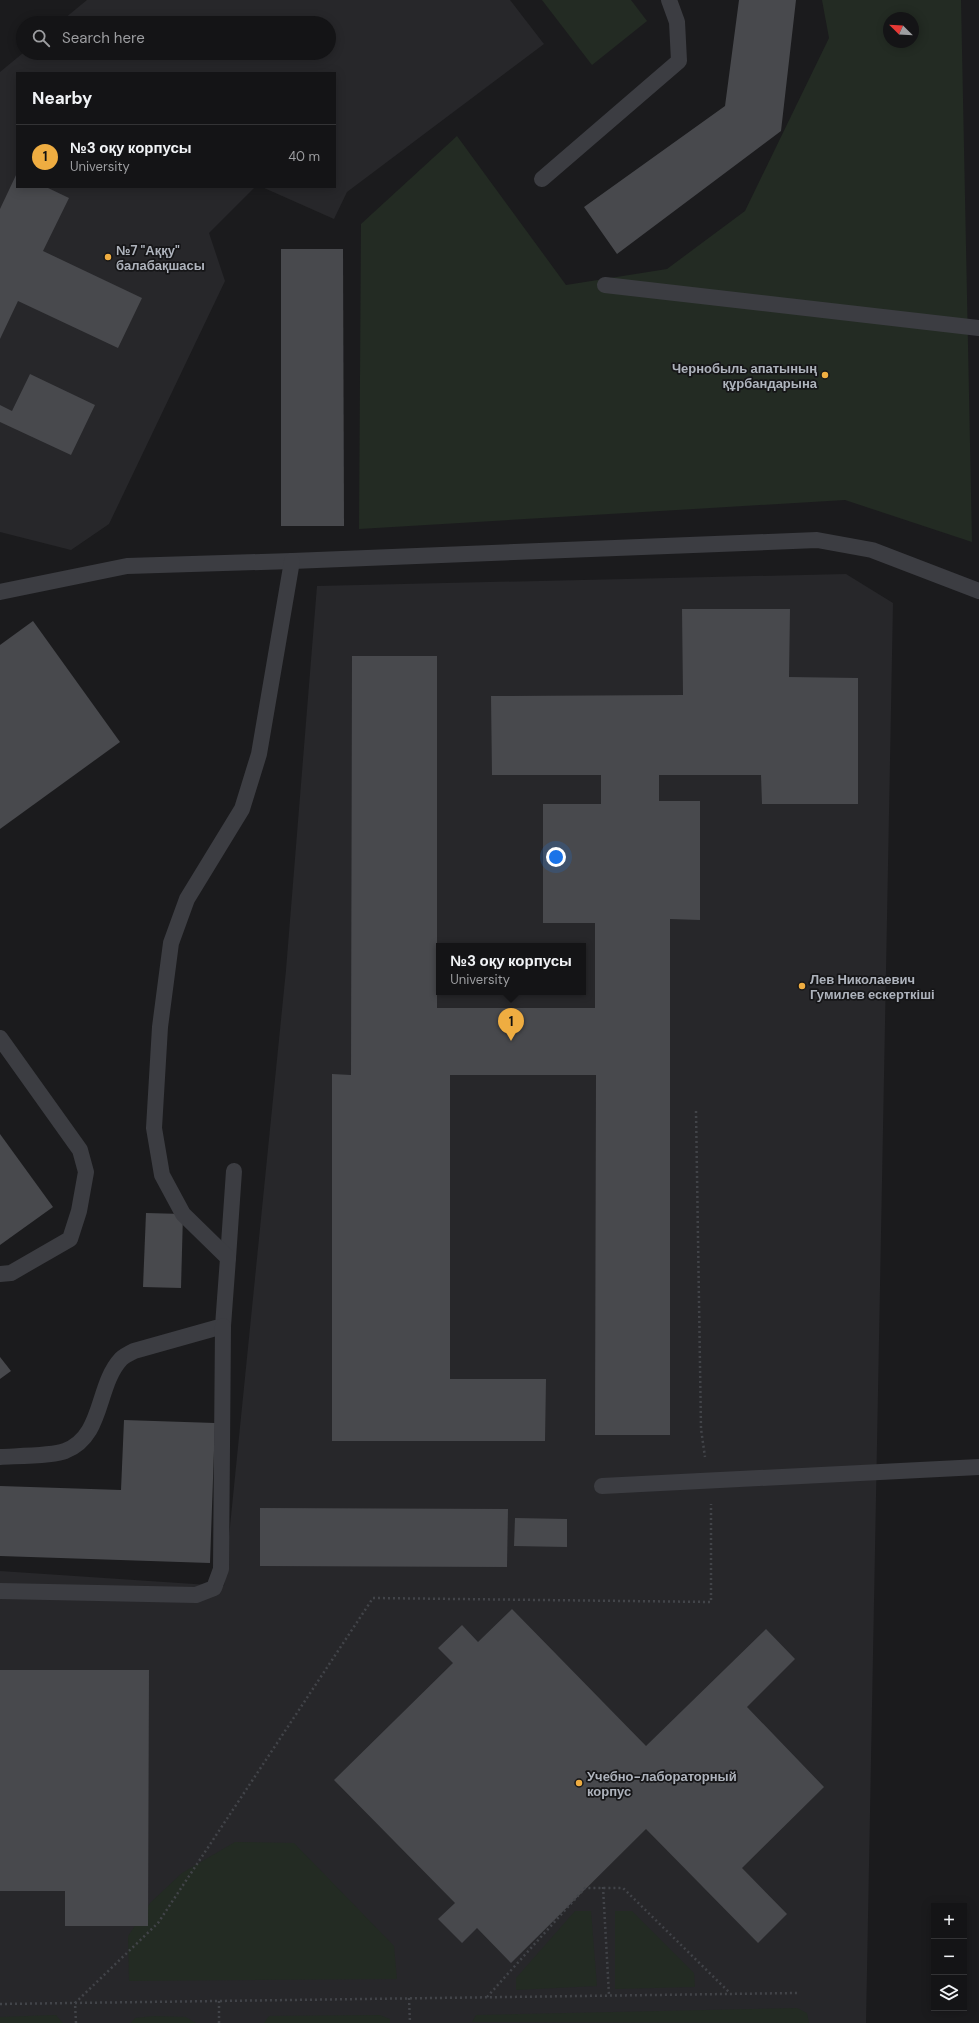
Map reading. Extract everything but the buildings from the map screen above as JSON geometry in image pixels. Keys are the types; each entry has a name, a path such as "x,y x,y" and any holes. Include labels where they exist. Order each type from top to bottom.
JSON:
{"lane":[{"path":"542,179 679,61 677,22 669,0"},
{"path":"605,284 979,328"},
{"path":"0,592 127,566 292,561 817,540 872,550 979,590"},
{"path":"228,1258 183,1214 162,1175 154,1128 160,1027 171,943 187,899 242,809 259,754 292,561"},
{"path":"0,1038 80,1150 86,1172 79,1211 70,1239 11,1274 0,1274"},
{"path":"0,1591 196,1595 214,1588 221,1569 223,1326 234,1171"},
{"path":"0,1457 64,1452 79,1443 92,1426 112,1373 121,1359 134,1351 223,1326"},
{"path":"602,1486 979,1467"}],"path":[{"path":"76,2023 75,2003 158,1923 373,1598 711,1602 711,1496 701,1429 696,1111"},
{"path":"487,1997 585,1888 603,1887 623,1888 730,1994"},
{"path":"603,1887 609,1995"},
{"path":"0,2004 798,1992"},
{"path":"409,1998 410,2023"},
{"path":"219,2000 219,2023"}],"shaded area":[{"name":"№7 \"Аққу\" балабақшасы","path":"87,0 510,0 544,44 347,192 334,219 264,188 336,188 336,72 16,72 16,188 254,188 209,233 225,281 109,524 71,550 0,532 0,72 16,59 16,60 336,60 336,16 68,16"},
{"path":"542,0 631,0 647,21 592,65"},
{"path":"822,0 961,0 972,542 845,500 359,529 361,224 457,136 566,285 667,269 745,211 829,38"},
{"path":"846,574 893,603 866,2023 0,2023 0,1571 224,1586 286,970 317,586"},
{"path":"235,1842 294,1843 394,1946 397,1979 129,1981 128,1936 150,1903 182,1873"},
{"path":"575,1911 591,1911 597,1986 516,1990 516,1978"},
{"path":"615,1911 632,1911 694,1973 695,1987 615,1989"},
{"path":"797,2008 807,2013 809,2023 472,2022 476,2015"},
{"path":"56,2015 63,2023 0,2023 0,2017"},
{"path":"380,2015 390,2019 390,2023 264,2023 269,2016"},
{"path":"154,2016 186,2017 196,2023 131,2023 135,2018"}],"place":[{"name":"№7 \"Аққу\" балабақшасы","path":"108,257"},
{"name":"Чернобыль апатының құрбандарына","path":"825,375"},
{"name":"Лев Николаевич Гумилев ескерткіші","path":"802,986"},
{"name":"№3 оқу корпусы","path":"511,1041"},
{"name":"Учебно-лабораторный корпус","path":"579,1783"}]}
